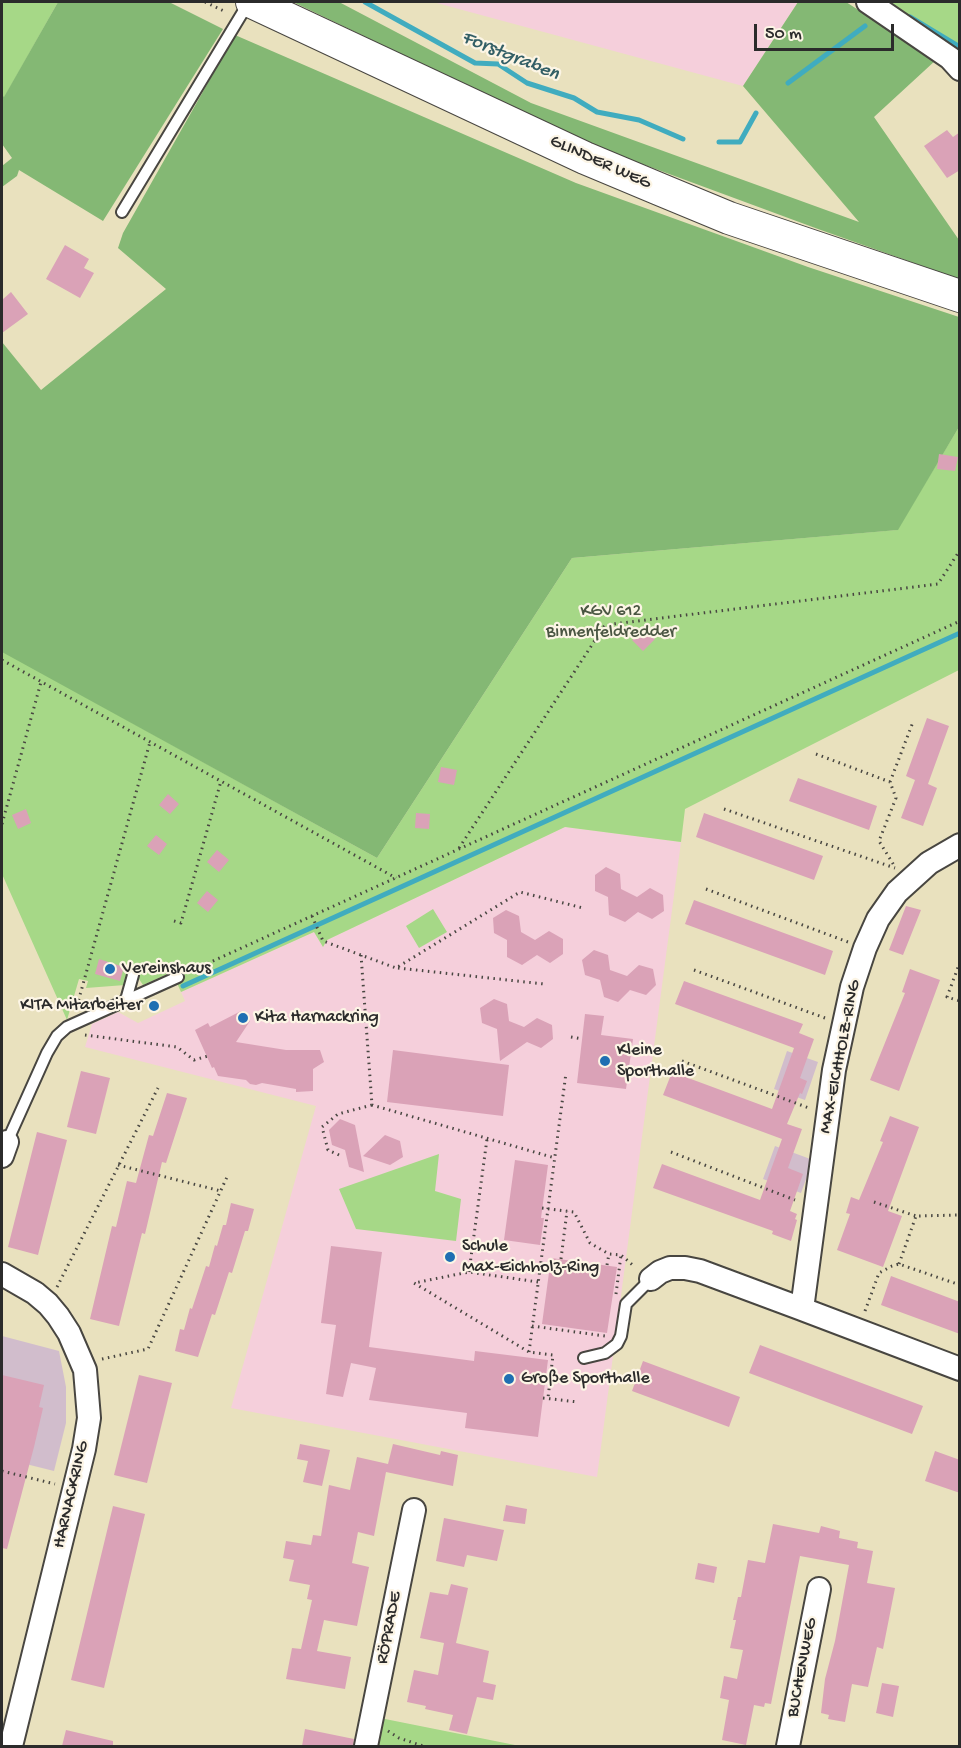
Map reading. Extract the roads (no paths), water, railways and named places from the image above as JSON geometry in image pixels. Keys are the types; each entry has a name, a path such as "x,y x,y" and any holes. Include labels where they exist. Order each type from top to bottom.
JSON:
{"main road":[{"name":"GLINDER WEG","path":"250,2 585,158 659,189 740,222 960,296"}],"street":[{"path":"868,2 950,58 960,69"},
{"name":"MAX-EICHHOLZ-RING","path":"802,1309 828,1115 843,1025 865,948 878,919 897,892 928,863 960,845"},
{"path":"651,1279 670,1268 700,1271 960,1369"},
{"name":"HARNACKRING","path":"2,1274 35,1293 48,1304 69,1333 82,1364 89,1418 74,1489 11,1746"},
{"name":"RÖPRADE","path":"368,1736 414,1510"},
{"name":"BUCHENWEG","path":"788,1746 819,1589"}],"lane":[{"path":"122,212 250,2"},
{"path":"124,1004 133,975"},
{"path":"4,1149 52,1044 64,1029 168,985 178,977"},
{"path":"584,1358 607,1352 617,1344 621,1336 626,1304 651,1279"}],"waterway":[{"name":"Forstgraben","path":"365,2 475,63 498,64 527,83 574,98 597,112 639,120 683,139"},
{"name":"Forstgraben","path":"910,17 960,47"},
{"name":"Forstgraben","path":"788,83 865,26"},
{"name":"Forstgraben","path":"719,142 740,142 756,113"},
{"path":"183,986 960,633"}],"place":[{"name":"Vereinshaus","path":"110,969"},
{"name":"KITA Mitarbeiter","path":"154,1006"},
{"name":"Kita Harnackring","path":"243,1018"},
{"name":"Kleine Sporthalle","path":"605,1061"},
{"name":"Schule Max-Eichholz-Ring","path":"450,1257"},
{"name":"Große Sporthalle","path":"509,1379"}],"park label":[{"name":"KGV 612 Binnenfeldredder","path":"611,622"}]}
